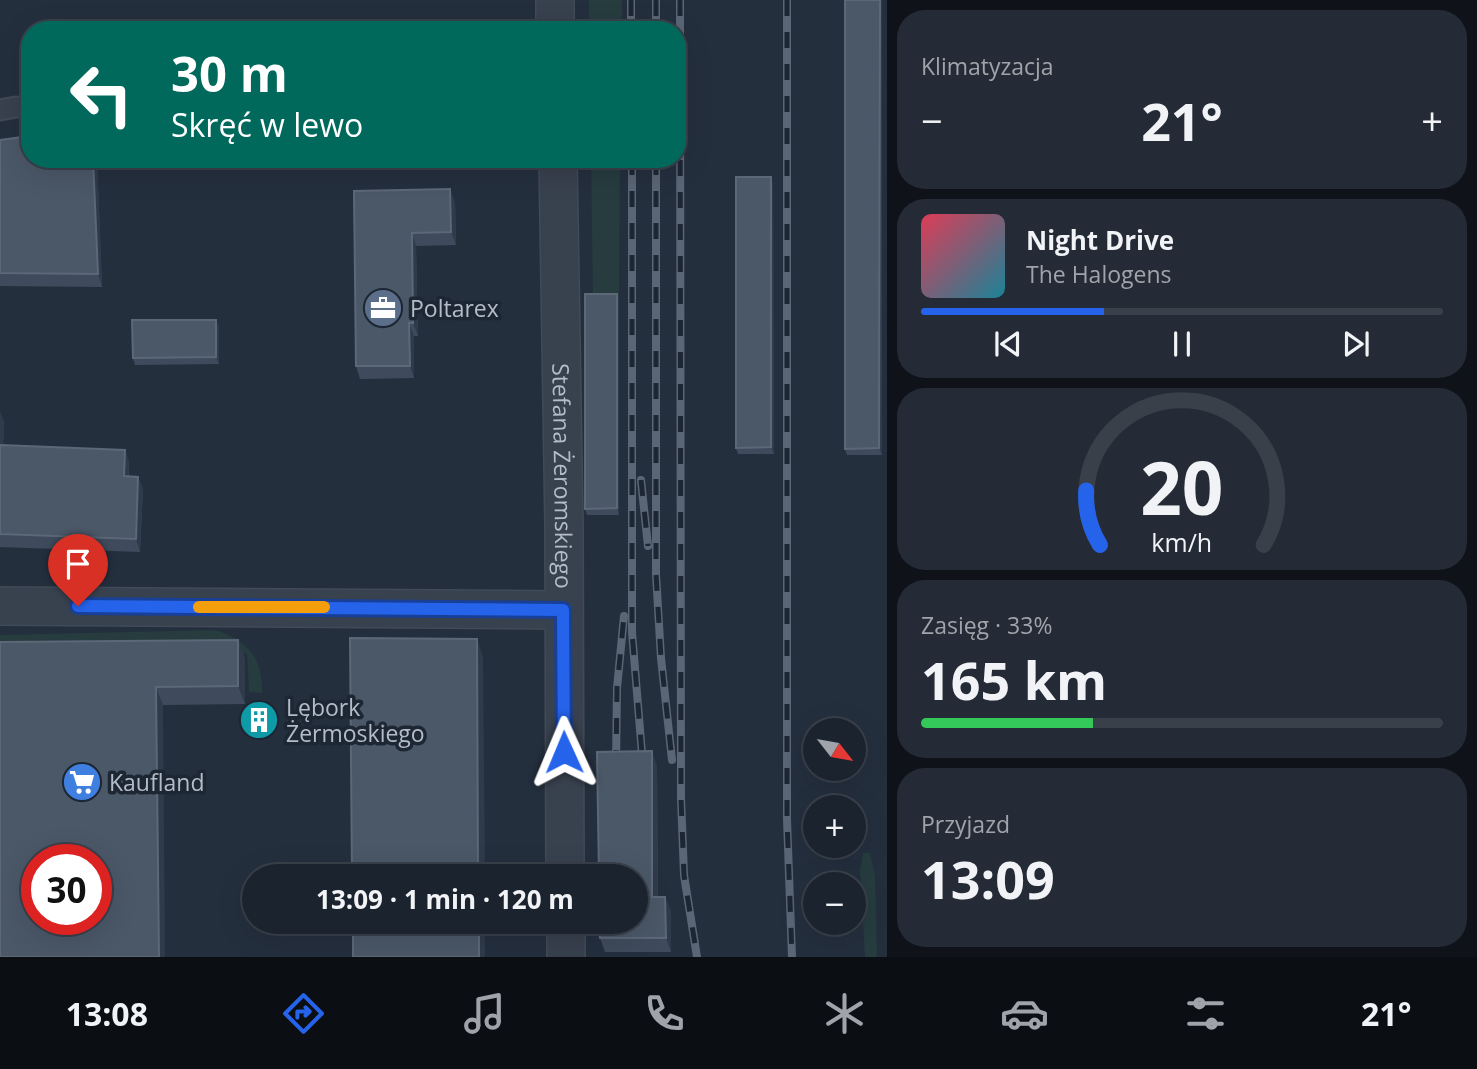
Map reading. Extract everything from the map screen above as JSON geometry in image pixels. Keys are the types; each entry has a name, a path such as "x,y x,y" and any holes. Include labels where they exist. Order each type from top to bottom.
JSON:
{"street":[{"path":"555,0 555,21"},
{"name":"Stefana Żeromskiego","path":"558,168 565,864"},
{"path":"0,606 563,610"},
{"path":"566,934 566,957"}],"green space":[{"path":"589,0 622,0 622,21 589,21"},
{"path":"591,168 620,168 619,300 593,301"},
{"path":"216,630 237,640 251,652 260,670 262,693 249,692 247,654 0,656 0,635"},
{"path":"866,853 870,853 875,876 877,957 865,957 866,872 860,870 862,858 866,858"}],"building":[{"path":"845,0 880,0 879,448 845,449"},
{"path":"21,137 21,168 93,168 98,274 0,273 0,140"},
{"path":"736,177 771,177 771,447 736,448"},
{"path":"450,189 451,232 412,233 413,323 409,323 410,366 356,366 354,191"},
{"path":"585,294 617,294 617,508 585,509"},
{"path":"132,320 216,320 216,357 133,358"},
{"path":"0,445 125,450 124,476 138,477 136,539 0,534"},
{"path":"350,638 477,639 478,864 352,864"},
{"name":"Kaufland","path":"238,640 238,686 156,687 159,957 0,957 0,642"},
{"path":"652,751 652,897 665,897 666,938 600,938 600,934 648,934 648,864 599,864 597,752"},
{"path":"353,934 479,934 479,957 353,957"}],"railway":[{"path":"631,0 631,21"},
{"path":"656,0 656,21"},
{"path":"680,0 680,21"},
{"path":"787,0 787,819 792,957"},
{"path":"632,168 632,632 643,766"},
{"path":"656,168 656,574 661,658 672,760"},
{"path":"680,168 681,798 684,875 697,957"},
{"path":"641,480 648,546"},
{"path":"616,766 617,688 624,616"}],"slow traffic":[{"path":"199,607 324,607"}],"place":[{"name":"Poltarex","path":"383,308"},
{"name":"Lębork Żermoskiego","path":"259,720"},
{"name":"Kaufland","path":"82,782"}],"route":[{"path":"78,606 563,610 564,752"}]}
